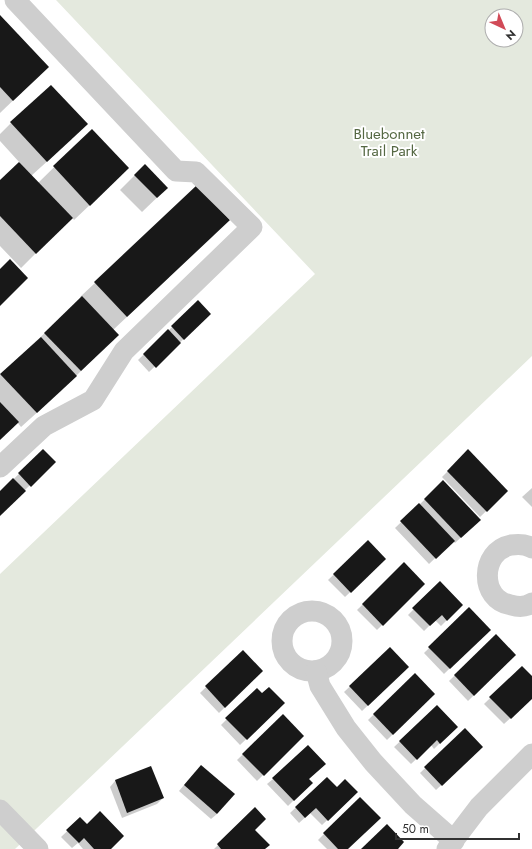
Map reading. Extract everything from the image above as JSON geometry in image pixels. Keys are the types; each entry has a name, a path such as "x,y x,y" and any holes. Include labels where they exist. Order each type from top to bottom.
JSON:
{"street":[{"path":"0,467 44,426 93,400 124,351 252,227 196,172 176,171 15,0"},
{"path":"531,605 518,606 506,604 496,597 489,587 486,575 489,563 496,553 506,546 518,544 532,548"},
{"path":"316,671 320,686 346,728 373,762 451,845 479,807 532,754"},
{"path":"0,810 38,849"}],"green space":[{"name":"Bluebonnet Trail Park","path":"56,0 532,0 532,356 15,849 0,849 0,574 315,274"}],"building":[{"path":"0,15 49,67 13,101 0,87"},
{"path":"51,85 88,124 47,162 10,122"},
{"path":"92,129 129,168 90,206 53,166"},
{"path":"19,162 73,218 36,254 0,216 0,180"},
{"path":"145,164 168,188 157,198 134,175"},
{"path":"197,185 230,220 127,317 94,282"},
{"path":"10,259 28,278 0,306 0,269"},
{"path":"82,296 119,335 81,371 44,333"},
{"path":"198,300 211,314 184,340 171,326"},
{"path":"168,329 181,343 156,368 143,354"},
{"path":"41,337 77,376 37,413 0,374"},
{"path":"0,402 19,422 0,440"},
{"path":"43,449 56,462 31,487 18,473"},
{"path":"468,449 508,491 487,512 447,471"},
{"path":"13,478 26,491 0,516 0,491"},
{"path":"443,480 481,520 461,538 424,499"},
{"path":"419,503 455,541 436,559 400,521"},
{"path":"368,540 386,559 351,593 333,574"},
{"path":"404,562 425,584 383,626 362,604"},
{"path":"440,581 463,605 447,621 442,615 430,626 412,608"},
{"path":"469,607 491,630 450,669 428,647"},
{"path":"496,634 516,655 474,696 454,675"},
{"path":"390,647 409,667 368,706 349,686"},
{"path":"243,650 263,671 225,708 205,686"},
{"path":"522,666 532,676 532,699 511,719 489,697"},
{"path":"415,673 435,694 393,735 373,714"},
{"path":"269,687 285,703 247,740 225,718 257,688 262,693"},
{"path":"437,705 458,727 440,744 437,740 417,760 399,741"},
{"path":"283,714 304,736 264,776 242,754"},
{"path":"465,728 483,747 442,786 424,767"},
{"path":"308,745 326,764 309,779 313,783 294,801 272,778"},
{"path":"201,765 235,794 217,814 184,785"},
{"path":"151,766 164,798 127,813 115,780"},
{"path":"327,777 337,787 345,779 358,792 328,821 316,808 305,818 295,807"},
{"path":"360,797 381,818 348,849 338,849 323,833"},
{"path":"255,807 266,819 255,830 270,845 265,849 221,849 217,844"},
{"path":"100,811 124,836 111,849 94,849 84,838 79,843 66,830 80,817 87,824"},
{"path":"387,824 404,842 398,849 361,849"}]}
